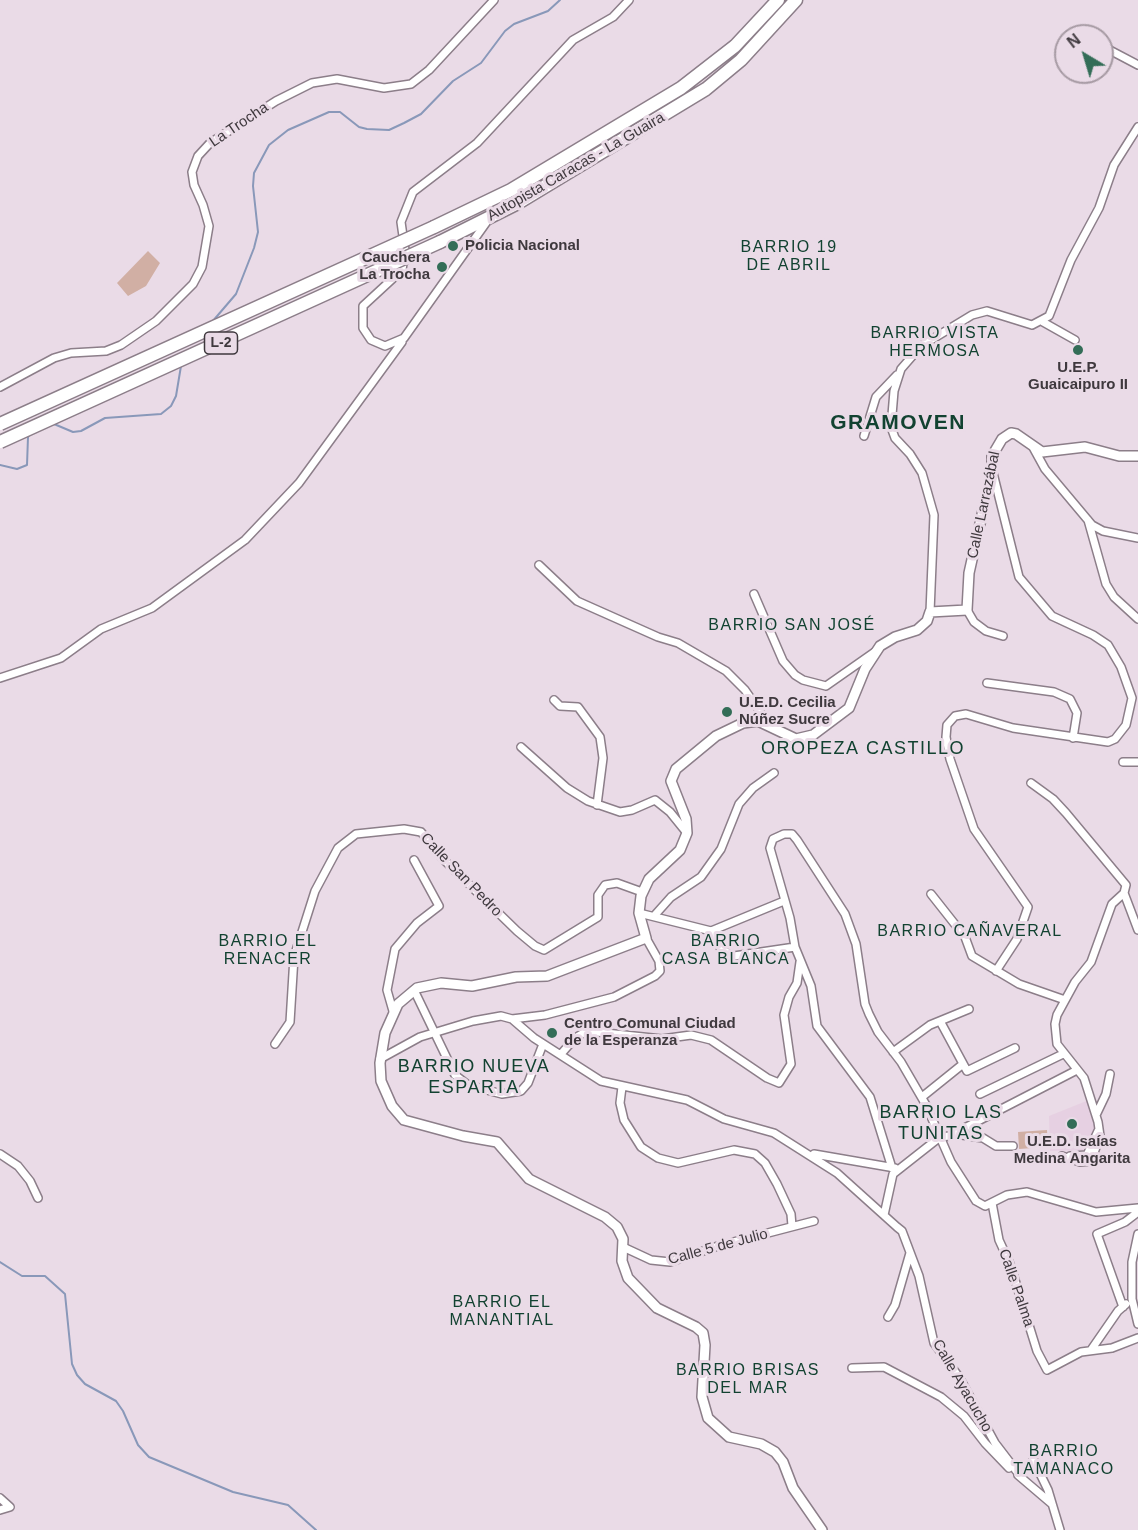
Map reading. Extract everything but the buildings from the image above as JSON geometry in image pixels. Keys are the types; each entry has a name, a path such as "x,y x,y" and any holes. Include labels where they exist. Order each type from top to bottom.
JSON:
{"highway":[{"name":"Autopista Caracas - La Guaira","path":"0,424 511,190 681,88 735,46 778,0"},
{"name":"Autopista Caracas - La Guaira","path":"0,442 490,218 658,120 706,89 748,53 796,0"}],"street":[{"name":"La Trocha","path":"0,387 54,358 71,353 106,351 121,345 156,321 193,284 202,267 209,226 194,185 192,172 198,156 210,143 276,101 312,83 337,80 384,88 411,84 429,70 494,0"},
{"path":"408,333 394,345 380,345 368,337 361,315 365,302 402,270 405,250 401,222 410,198 425,180 477,143 573,40 614,17 629,0"},
{"path":"1114,52 1138,65"},
{"path":"1043,322 1052,310 1071,260 1097,213 1114,165 1138,127"},
{"path":"0,678 61,658 101,629 152,608 245,540 299,483 490,218"},
{"path":"754,594 788,669 814,685 826,686 895,637 923,626 930,612 934,515 922,473 892,433 894,391 899,374 907,360 921,346 972,315 987,311 1027,325 1043,322 1075,340"},
{"path":"864,436 876,397 899,374"},
{"name":"Calle Larrazábal","path":"967,610 969,573 992,470 994,449 1007,435 1020,437 1034,449 1050,452 1084,447 1119,456 1138,456"},
{"path":"1034,449 1045,469 1089,520 1103,531 1138,538"},
{"path":"992,470 1016,568 1027,590 1052,616 1093,635 1108,645 1130,688 1131,711 1126,725 1115,739 1103,743 1013,728 966,714 955,716 947,725 946,737 950,759 974,829 1028,907 1017,939 996,971"},
{"path":"1089,520 1106,584 1114,597 1138,619"},
{"path":"539,565 577,601 658,637 678,643 726,671 745,690 770,726"},
{"path":"930,612 967,610 974,622 986,632 1003,636"},
{"path":"381,1059 404,1045 473,1021 501,1016 512,1019 545,1015 604,1000 655,976 660,971 659,962 646,938 639,913 642,892 649,879 680,850 687,833 686,819 671,781 676,769 699,748 733,727 758,721 796,739 809,737 827,727 849,708 865,669 876,651"},
{"path":"987,683 1054,692 1070,699 1077,713 1072,738"},
{"path":"554,700 560,706 578,707 600,737 603,758 597,805"},
{"path":"521,747 567,788 597,805 626,812 655,800 670,812 687,833"},
{"path":"1123,762 1138,762"},
{"path":"654,916 671,897 700,877 721,849 739,804 753,788 774,773"},
{"path":"1030,783 1066,813 1126,885 1124,893 1112,904 1092,962 1075,982 1055,1024 1057,1044 1084,1078 1098,1122 1100,1136 1091,1161 1080,1162 1062,1156 1087,1155 1098,1122 1106,1094 1110,1074"},
{"name":"Calle San Pedro","path":"275,1044 290,1022 294,957 315,891 338,848 356,834 418,830 444,860 517,931 535,946 544,950 598,917 598,895 605,885 617,884 642,892"},
{"path":"895,1168 870,1097 817,1026 812,986 795,947 770,848 773,839 788,833 792,834 840,904 856,945 865,1004 878,1032 922,1097 969,1193 979,1204 986,1206 1007,1195 1027,1192 1096,1212 1138,1210"},
{"path":"414,860 439,906 417,923 394,949 387,990 393,1011 381,1059 380,1073 386,1094 404,1120 463,1136 497,1142 529,1179 614,1224 621,1232 625,1273 657,1308 696,1327 703,1334 705,1345 702,1398 708,1418 729,1437 761,1444 780,1457 793,1488 822,1530"},
{"path":"1124,893 1138,930"},
{"path":"931,894 965,937 972,956 1038,992 1065,1000"},
{"path":"639,913 711,931 784,902"},
{"path":"711,931 721,949 734,956 795,947"},
{"path":"393,1011 414,990 428,985 472,986 516,977 540,978 646,938"},
{"path":"561,1054 575,1038 587,1031 662,1039 691,1035 711,1040 767,1078 779,1083 791,1064 784,1015 789,997 797,983 800,962"},
{"path":"414,990 458,1078 468,1085 502,1094 520,1091 525,1087 543,1044 512,1019"},
{"path":"893,1052 918,1032 969,1009"},
{"path":"940,1021 967,1071 1015,1048"},
{"name":"Calle Ayacucho","path":"543,1044 601,1081 687,1100 724,1119 774,1133 837,1173 884,1215 902,1232 923,1290 934,1343 959,1377 995,1443 1021,1477"},
{"path":"980,1094 1063,1054"},
{"path":"922,1097 963,1064"},
{"path":"884,1215 888,1187 895,1168 940,1137 954,1134 1077,1070"},
{"path":"622,1087 620,1103 624,1120 632,1135 649,1153 668,1162 678,1163 714,1153 734,1150 750,1152 760,1158 771,1172 787,1205 792,1226"},
{"path":"954,1134 983,1138 996,1146 1013,1146"},
{"path":"0,1154 18,1166 30,1181 38,1198"},
{"path":"810,1154 895,1168"},
{"name":"Calle Palma","path":"992,1203 999,1240 1010,1264 1037,1351 1047,1370 1081,1352 1091,1350"},
{"path":"1123,1307 1098,1234 1125,1222 1138,1210"},
{"name":"Calle 5 de Julio","path":"623,1247 651,1260 670,1262 718,1246 814,1221"},
{"path":"1138,1234 1132,1262 1132,1299 1138,1324"},
{"path":"888,1317 895,1305 910,1253"},
{"path":"1091,1350 1123,1307 1132,1299"},
{"path":"1091,1350 1112,1347 1138,1338"},
{"path":"852,1368 885,1367 941,1396 964,1416 993,1452 1052,1504"},
{"path":"1033,1459 1060,1530"},
{"path":"0,1498 10,1507 0,1510"}],"shaded area":[{"path":"148,251 160,263 146,286 128,296 117,283"},
{"name":"U.E.D. Isaías Medina Angarita","path":"1089,1100 1097,1129 1084,1150 1050,1151 1049,1116"},
{"path":"1047,1130 1048,1147 1019,1149 1018,1132"}],"waterway":[{"path":"212,322 236,294 254,248 258,232 253,186 254,173 269,145 288,130 329,112 340,112 359,127 367,129 389,130 404,123 421,114 453,81 481,63 505,31 514,24 548,11 560,0"},
{"path":"54,424 73,432 81,431 105,418 161,414 171,406 176,396 181,366"},
{"path":"0,465 17,469 27,465 28,437 31,433"},
{"path":"0,1262 22,1276 45,1276 65,1294 72,1364 77,1375 85,1384 116,1401 138,1445 149,1457 233,1492 288,1505 316,1530"}],"place":[{"name":"Policia Nacional","path":"453,246"},
{"name":"Cauchera La Trocha","path":"442,267"},
{"name":"U.E.P. Guaicaipuro II","path":"1078,350"},
{"name":"U.E.D. Cecilia Núñez Sucre","path":"727,712"},
{"name":"Centro Comunal Ciudad de la Esperanza","path":"552,1033"},
{"name":"U.E.D. Isaías Medina Angarita","path":"1072,1124"}],"district":[{"name":"BARRIO 19 DE ABRIL","path":"789,257"},
{"name":"BARRIO VISTA HERMOSA","path":"935,343"},
{"name":"GRAMOVEN","path":"898,423"},
{"name":"BARRIO SAN JOSÉ","path":"792,626"},
{"name":"OROPEZA CASTILLO","path":"863,749"},
{"name":"BARRIO CAÑAVERAL","path":"970,932"},
{"name":"BARRIO EL RENACER","path":"268,951"},
{"name":"BARRIO CASA BLANCA","path":"726,951"},
{"name":"BARRIO NUEVA ESPARTA","path":"474,1077"},
{"name":"BARRIO LAS TUNITAS","path":"941,1123"},
{"name":"BARRIO EL MANANTIAL","path":"502,1312"},
{"name":"BARRIO BRISAS DEL MAR","path":"748,1380"},
{"name":"BARRIO TAMANACO","path":"1064,1461"}]}
